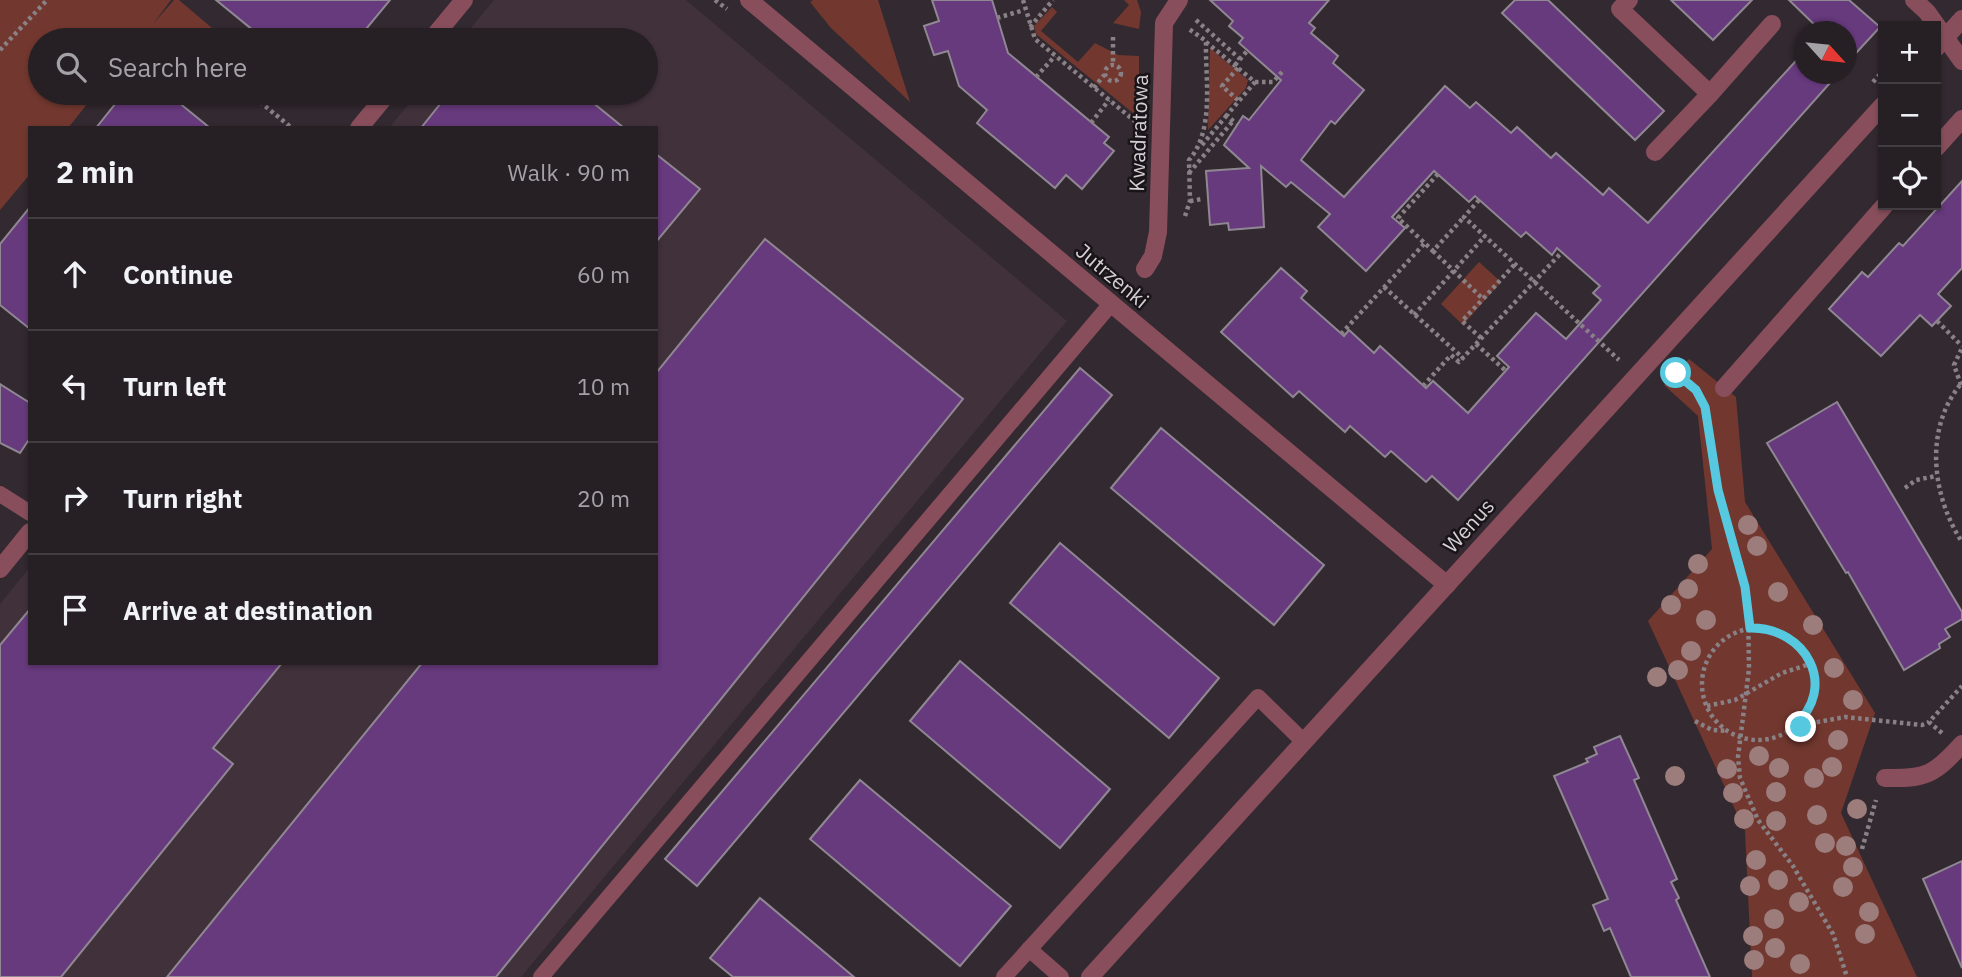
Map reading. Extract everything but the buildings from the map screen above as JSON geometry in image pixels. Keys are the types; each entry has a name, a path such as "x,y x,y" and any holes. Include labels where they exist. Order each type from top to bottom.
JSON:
{"street":[{"path":"441,28 464,0"},
{"name":"Jutrzenki","path":"749,0 1447,585"},
{"name":"Kwadratowa","path":"1145,268 1153,256 1158,232 1164,23 1179,0"},
{"path":"1914,0 1927,12 1931,21"},
{"path":"1620,3 1710,94"},
{"path":"1941,42 1962,19"},
{"path":"1655,152 1772,24"},
{"path":"1941,44 1962,61"},
{"path":"361,126 378,105"},
{"name":"Wenus","path":"1090,977 1878,111"},
{"path":"1937,147 1962,118"},
{"path":"1724,387 1881,210"},
{"path":"0,569 28,534"},
{"path":"1885,778 1917,778 1933,773 1960,747"}],"lane":[{"path":"541,977 1110,305"},
{"path":"0,494 28,512"},
{"path":"1004,977 1258,697 1304,742"},
{"path":"1029,948 1061,977"}],"path":[{"path":"0,50 47,0"},
{"path":"1023,0 1035,39 1144,129"},
{"path":"1030,27 1053,0"},
{"path":"998,18 1024,10"},
{"path":"1240,58 1189,18 1189,28 1255,82 1273,82 1282,72"},
{"path":"1104,75 1109,80 1118,79 1121,70 1114,64 1113,37"},
{"path":"1201,146 1205,129 1206,41"},
{"path":"1239,101 1222,86 1247,51"},
{"path":"1036,77 1055,55"},
{"path":"1094,88 1107,66 1114,64"},
{"path":"1183,220 1190,201 1189,160 1255,82"},
{"path":"1091,123 1109,100"},
{"path":"264,105 290,126"},
{"path":"1189,173 1234,122 1227,115"},
{"path":"1438,174 1398,218 1483,299"},
{"path":"1190,201 1202,199"},
{"path":"1433,251 1479,200"},
{"path":"1464,217 1620,360"},
{"path":"1415,315 1485,236"},
{"path":"1341,334 1424,244"},
{"path":"1423,386 1451,355 1459,362 1562,252"},
{"path":"1481,338 1462,321 1515,264"},
{"path":"1384,287 1463,358"},
{"path":"1937,321 1962,347 1954,365 1961,385 1949,399 1941,424 1936,475 1945,511 1962,542"},
{"path":"1476,344 1506,371"},
{"path":"1668,365 1703,401 1718,490 1745,587 1750,628 1746,695 1740,737 1740,778 1748,802 1811,893 1833,934 1847,977"},
{"path":"1905,488 1916,480 1936,475"},
{"path":"1727,731 1707,706 1701,684 1710,653 1720,641 1750,628 1768,628 1784,633 1798,643 1810,664 1813,698 1794,726"},
{"path":"1707,706 1746,695 1782,673 1810,664"},
{"path":"1695,721 1712,730 1761,740 1776,737 1794,726 1845,717 1922,725 1929,722 1962,686"},
{"path":"1929,722 1960,747"},
{"path":"1862,849 1885,778"}],"shaded area":[{"path":"0,0 171,0 153,24 174,0 179,0 212,28 28,28 28,105 86,105 70,126 28,126 28,176 0,210"},
{"path":"494,0 686,0 1067,321 521,977 0,977 0,604 28,569 28,665 658,665 658,126 391,126 408,105 658,105 658,28 471,28"},
{"path":"878,0 910,102 831,28 810,2"},
{"path":"1124,0 1137,0 1141,12 1139,29 1113,23 1129,5"},
{"path":"1052,7 1057,12 1041,31 1078,62 1095,43 1118,55 1139,56 1139,108 1133,113 1036,34 1034,26"},
{"path":"1210,48 1248,80 1246,88 1208,130"},
{"path":"1479,262 1501,282 1463,325 1441,304"},
{"path":"1689,359 1736,397 1745,502 1875,713 1841,813 1917,977 1752,977 1745,831 1648,621 1712,549 1698,416 1664,385"}],"route":[{"path":"1676,373 1696,390 1705,407 1718,490 1745,587 1750,628 1768,628 1784,633 1798,643 1808,657 1814,691 1809,707 1800,722 1794,726 1801,727"}]}
